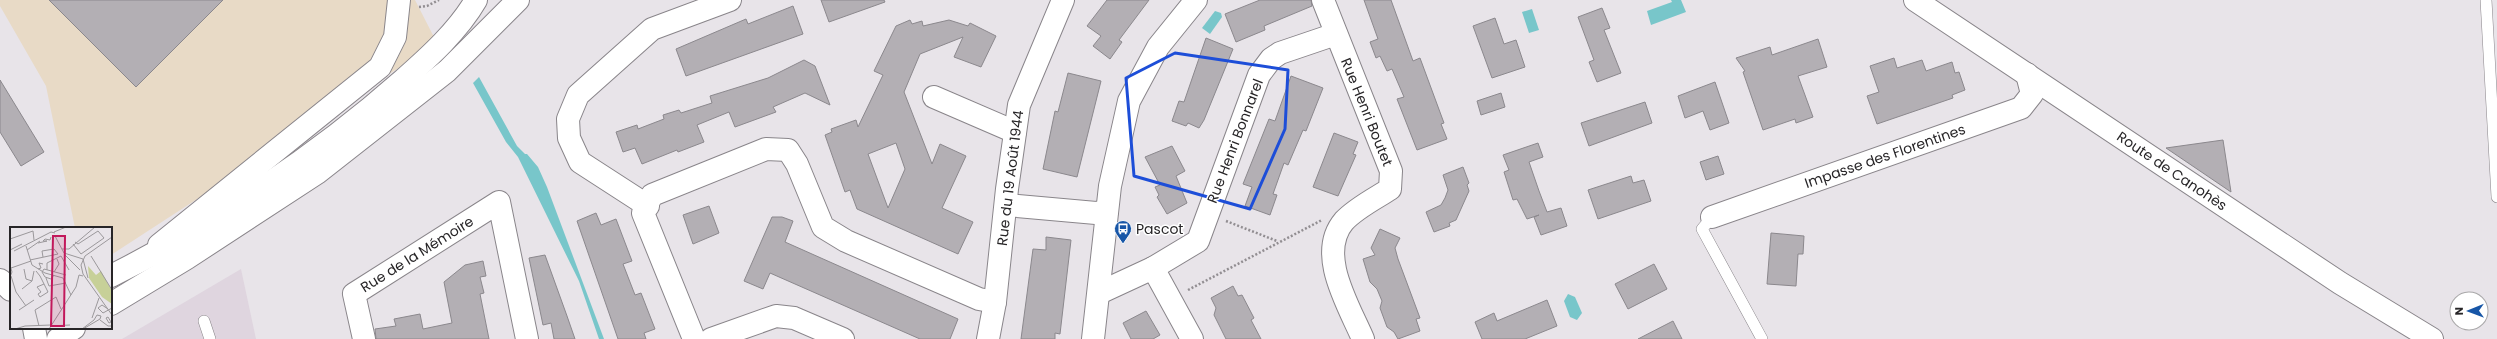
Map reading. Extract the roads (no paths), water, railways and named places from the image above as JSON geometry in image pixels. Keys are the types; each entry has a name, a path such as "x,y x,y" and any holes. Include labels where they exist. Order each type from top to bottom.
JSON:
{"street":[{"path":"139,262 180,226 380,67 395,37 399,0"},
{"path":"112,276 171,246 301,161 370,109 425,61 467,16 476,0"},
{"path":"112,303 187,258 316,173 447,71 518,0"},
{"path":"648,206 580,162 570,138 568,118 578,95 652,29 730,0"},
{"name":"Rue du 19 Août 1944","path":"988,339 995,302 1019,105 1063,0"},
{"path":"1093,339 1110,186 1129,102 1158,47 1196,0"},
{"name":"Rue Henri Boutet","path":"1323,0 1391,171 1390,189 1344,221 1332,248 1337,275 1363,339"},
{"name":"Route de Canohès","path":"1915,0 2340,283 2432,339"},
{"name":"Rue Henri Bonnarel","path":"1099,293 1153,268 1198,241 1259,76 1271,59 1280,54 1336,34"},
{"name":"Impasse des Florentines","path":"1712,216 2021,108 2032,94 2027,74"},
{"path":"934,97 1015,132"},
{"path":"694,339 643,213 648,206 652,195 766,150 788,150 797,164 823,227 846,241 979,299 995,302"},
{"name":"Rue de la Mémoire","path":"364,339 354,294 499,202 527,339"},
{"path":"1006,205 1096,213 1108,212"},
{"path":"1153,268 1192,339"},
{"path":"0,280 10,289"},
{"path":"711,339 776,316 794,318 843,339"},
{"path":"34,329 36,339"},
{"path":"58,339 73,329"}],"lane":[{"path":"2486,0 2497,197"},
{"path":"1712,216 1702,229 1762,339"},
{"path":"204,321 210,339"}],"water":[{"path":"1671,0 1681,0 1686,12 1651,25 1647,11 1672,2"},
{"path":"1532,9 1539,30 1529,33 1522,12"},
{"path":"1215,11 1221,13 1222,17 1210,34 1202,28"},
{"path":"479,77 517,146 525,154 527,154 538,167 547,187 604,339 599,339 579,281 518,157 506,142 473,83"},
{"path":"1568,294 1575,297 1582,313 1577,320 1570,317 1564,301"}],"place":[{"name":"Pascot","path":"1123,244"}]}
